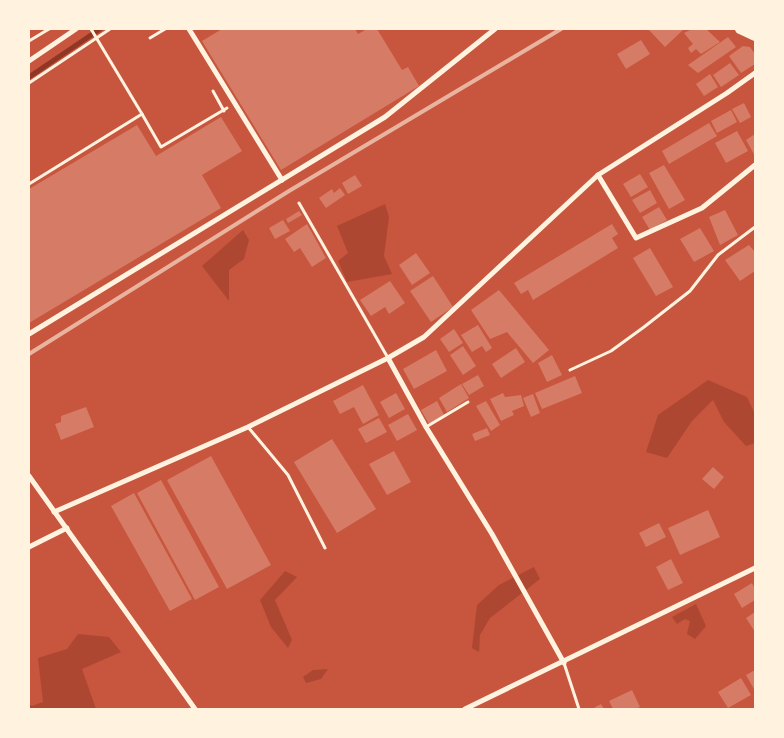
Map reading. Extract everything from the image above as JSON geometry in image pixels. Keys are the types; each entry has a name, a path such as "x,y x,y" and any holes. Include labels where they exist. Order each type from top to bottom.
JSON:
{"main road":[{"path":"740,29 755,36"}],"street":[{"path":"29,61 76,29"},
{"path":"189,29 282,180"},
{"path":"29,334 385,117 495,29"},
{"path":"54,512 248,427 388,358 424,338 598,175 727,93 755,73"},
{"path":"598,175 636,238 702,208 755,165"},
{"path":"388,358 426,427 492,534 564,663"},
{"path":"29,476 195,709"},
{"path":"29,547 67,528"},
{"path":"466,709 564,663 755,568"}],"lane":[{"path":"150,38 165,29"},
{"path":"299,203 388,358"},
{"path":"570,370 611,351 644,327 690,291 718,256 755,227"},
{"path":"426,427 468,402"},
{"path":"248,427 288,475 324,548"},
{"path":"564,663 579,709"}],"path":[{"path":"29,41 49,29"},
{"path":"91,29 161,147 225,110 212,88"},
{"path":"29,83 110,29"},
{"path":"29,184 142,114"}],"shaded area":[{"path":"385,204 389,217 384,256 392,274 347,282 338,261 348,253 337,226"},
{"path":"243,230 249,240 244,259 229,270 229,301 202,266"},
{"path":"708,380 747,397 755,414 755,443 746,446 724,422 713,400 692,421 667,458 646,452 658,415"},
{"path":"534,567 540,579 490,618 480,635 479,652 472,648 477,605 499,585"},
{"path":"285,571 297,577 275,600 292,640 288,648 271,627 260,600"},
{"path":"696,604 706,626 695,639 687,634 690,621 685,619 677,624 672,617"},
{"path":"78,634 109,637 121,652 82,669 96,709 29,709 29,704 32,706 43,702 38,658 67,649"},
{"path":"328,669 321,679 306,683 303,677 313,670"}],"building":[{"path":"222,29 355,29 358,34 367,29 377,29 402,70 408,67 419,86 281,170 202,41"},
{"path":"648,29 684,29 665,47"},
{"path":"692,29 706,29 720,42 701,54 696,49 691,53 688,48 693,44 684,33"},
{"path":"728,37 736,47 698,73 688,65"},
{"path":"641,40 650,54 626,69 617,54"},
{"path":"743,46 750,47 755,54 755,64 741,73 729,56"},
{"path":"730,63 739,75 721,87 713,75"},
{"path":"710,74 718,87 704,96 696,84"},
{"path":"744,103 751,117 740,123 732,109"},
{"path":"731,110 737,122 717,133 711,121"},
{"path":"221,117 242,151 202,175 221,208 29,323 29,189 137,125 156,156"},
{"path":"709,123 717,136 669,164 662,151"},
{"path":"737,131 748,151 726,163 715,143"},
{"path":"755,134 755,156 746,140"},
{"path":"664,165 685,200 669,209 649,173"},
{"path":"640,174 648,187 631,197 623,184"},
{"path":"355,175 362,186 348,194 342,183"},
{"path":"340,188 345,195 326,208 319,198 332,189 334,193"},
{"path":"650,190 657,203 640,213 632,200"},
{"path":"659,207 667,220 650,230 642,217"},
{"path":"725,210 738,235 720,245 709,217"},
{"path":"299,211 302,215 288,223 286,219"},
{"path":"283,220 290,231 275,239 269,228"},
{"path":"307,224 326,258 312,267 300,248 294,252 285,239"},
{"path":"612,224 618,234 612,238 618,248 533,300 528,290 521,294 514,283"},
{"path":"700,228 714,251 694,262 680,239"},
{"path":"749,245 755,252 755,271 740,281 725,260"},
{"path":"650,248 673,287 656,296 633,258"},
{"path":"416,253 430,273 412,285 399,265"},
{"path":"433,276 453,307 431,322 410,291"},
{"path":"390,281 405,303 389,314 385,307 371,316 360,300"},
{"path":"499,290 549,350 533,363 507,332 490,339 471,310"},
{"path":"478,325 492,348 486,352 482,346 472,352 461,335"},
{"path":"454,329 463,343 449,352 440,339"},
{"path":"463,346 476,366 463,375 450,355"},
{"path":"516,348 525,362 501,378 492,364"},
{"path":"436,350 447,371 414,389 403,369"},
{"path":"552,355 562,375 547,382 538,363"},
{"path":"478,375 484,386 469,395 462,384"},
{"path":"575,376 582,393 542,409 535,393"},
{"path":"461,384 469,398 447,412 439,398"},
{"path":"363,385 379,415 363,424 354,407 340,414 333,401"},
{"path":"396,393 405,409 389,418 380,402"},
{"path":"503,393 505,397 521,395 524,406 512,411 514,415 501,421 490,399"},
{"path":"533,394 540,413 531,417 523,398"},
{"path":"437,401 444,415 429,424 421,410"},
{"path":"486,401 500,425 491,431 476,406"},
{"path":"86,407 94,427 61,440 55,424 61,422 61,416"},
{"path":"408,414 417,430 397,441 388,425"},
{"path":"379,418 387,432 366,443 358,429"},
{"path":"487,428 490,435 475,441 472,434"},
{"path":"332,439 376,509 337,533 294,462"},
{"path":"394,451 411,482 387,495 369,464"},
{"path":"211,456 271,565 227,589 167,480"},
{"path":"713,467 724,477 714,489 702,479"},
{"path":"161,480 219,587 195,600 137,493"},
{"path":"134,493 192,599 170,611 111,506"},
{"path":"708,510 720,537 680,555 668,528"},
{"path":"659,523 666,537 646,547 639,533"},
{"path":"671,559 683,583 668,590 656,567"},
{"path":"752,583 755,589 755,600 742,608 734,594"},
{"path":"755,612 755,632 746,618"},
{"path":"755,670 755,691 746,675"},
{"path":"741,678 751,695 728,708 718,692"},
{"path":"632,690 640,707 635,709 613,709 609,701"},
{"path":"601,704 604,709 592,709"}],"waterway":[{"path":"29,77 100,29"}],"railway":[{"path":"29,354 289,191 561,29"}]}
